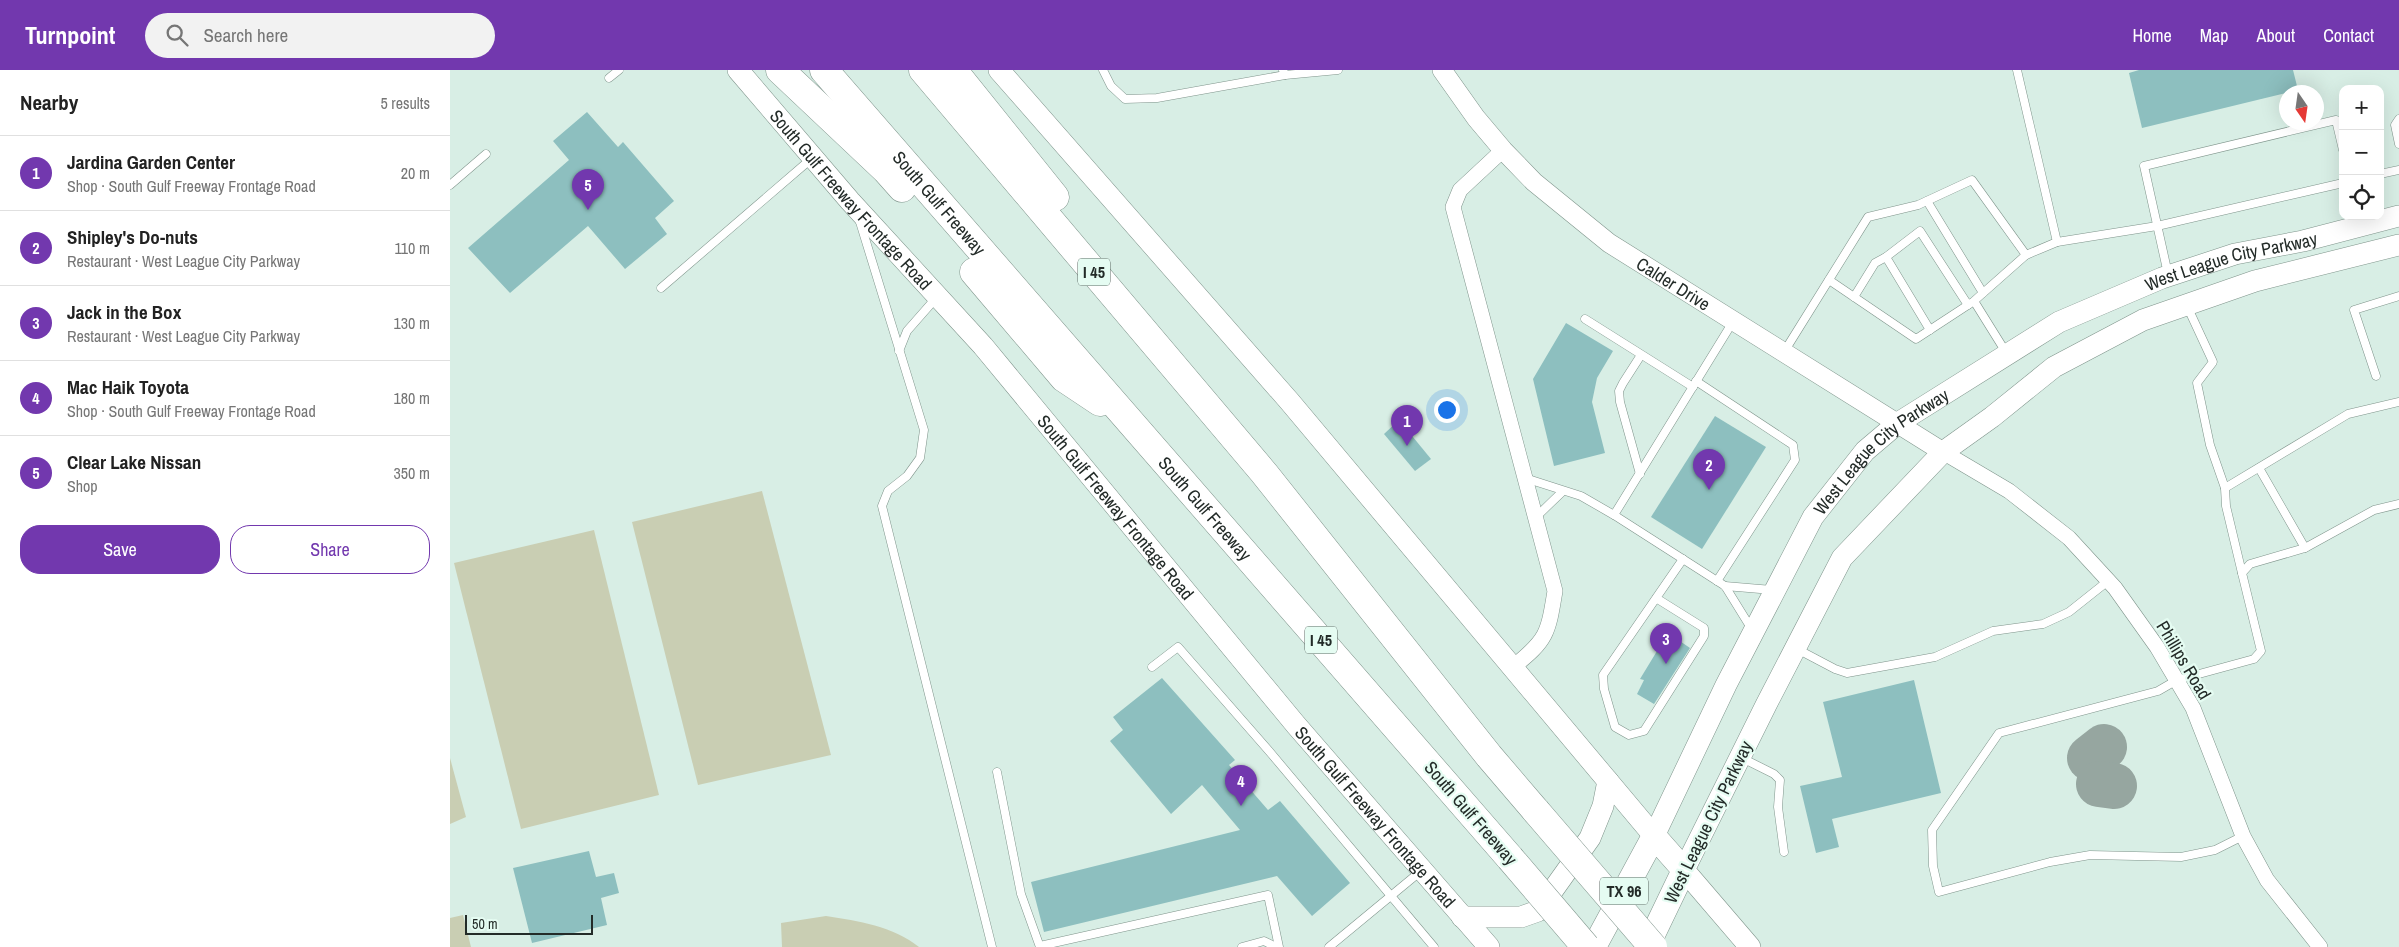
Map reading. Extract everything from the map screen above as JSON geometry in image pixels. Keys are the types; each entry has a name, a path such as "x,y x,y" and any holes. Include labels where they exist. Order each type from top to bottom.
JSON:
{"highway":[{"path":"780,70 886,170 1064,378 1130,422"},
{"name":"South Gulf Freeway","path":"824,70 1586,947"},
{"name":"I 45","path":"923,70 1264,473 1489,756 1653,947"},
{"path":"953,70 1240,420 1327,553"}],"main road":[{"name":"South Gulf Freeway Frontage Road","path":"738,70 856,207 983,346 1290,718 1489,947"},
{"path":"1000,70 1290,402 1654,836 1750,947"},
{"name":"West League City Parkway","path":"1594,947 1654,836 1754,632 1813,517 1865,452 1898,423 2059,322 2169,276 2235,254 2303,241 2399,216"},
{"name":"West League City Parkway","path":"1647,947 1740,757 1842,558 1943,452 1992,417 2054,367 2143,320 2255,281 2399,245"},
{"path":"1462,916 1521,917 1538,911 1590,838 1603,806 1608,781"}],"street":[{"name":"Calder Drive","path":"1442,70 1476,118 1534,182 1610,243 1943,452"},
{"path":"1503,150 1460,190 1453,207 1554,592 1549,628 1536,648 1513,668"},
{"name":"Phillips Road","path":"1943,452 2009,491 2069,538 2108,581 2157,647 2193,708 2243,836 2267,880 2320,947"}],"lane":[{"path":"609,78 619,70"},
{"path":"1103,70 1111,86 1125,99 1157,98 1284,73 1338,70"},
{"path":"2017,70 2057,242"},
{"path":"2169,276 2144,166 2336,120 2339,133"},
{"path":"2399,120 2395,125 2399,144"},
{"path":"451,182 486,154"},
{"path":"661,288 813,157"},
{"path":"2384,173 2399,170"},
{"path":"1784,352 1868,217 1927,201 1972,180 2026,254"},
{"path":"1829,280 1916,340 1971,303 2026,254 2057,242 2158,226 2339,184"},
{"path":"1927,201 1983,293"},
{"path":"856,207 924,430 920,458 907,476 888,492 882,506 992,947"},
{"path":"1854,297 1876,263 1920,231 2007,354"},
{"path":"1886,257 1930,330"},
{"path":"899,351 907,331 937,296"},
{"path":"2376,376 2354,310 2399,296"},
{"path":"2187,305 2213,362 2197,383 2210,445 2225,488 2226,506 2261,651 2254,659 2177,680 2158,690 1999,733 1932,830 1933,866 1939,892 2050,862 2090,856 2181,858 2215,850 2243,836"},
{"path":"1585,319 1641,355 1695,384 1793,445 1796,453 1795,460 1717,581"},
{"path":"1614,515 1734,320"},
{"path":"1640,474 1620,402 1619,391 1641,355"},
{"path":"2225,488 2348,414 2399,402"},
{"path":"2259,468 2305,548"},
{"path":"1525,478 1562,492 1581,496 1725,586 1754,632"},
{"path":"1535,518 1562,492"},
{"path":"2242,573 2250,564 2305,548 2374,510 2399,504"},
{"path":"1656,598 1704,628 1704,636 1644,731 1630,735 1615,727 1604,689 1603,675 1656,598 1683,559"},
{"path":"1795,648 1835,669 1847,673 1935,658 1993,631 2043,624 2068,612 2108,581"},
{"path":"1725,586 1775,591"},
{"path":"1152,668 1178,647 1270,751 1434,947"},
{"path":"1740,757 1774,774 1780,780 1778,807 1784,852"},
{"path":"997,772 1021,894 1040,947 1268,895 1278,947"},
{"path":"1329,947 1421,871"},
{"path":"1242,947 1264,941 1278,947"}],"green space":[{"path":"762,491 831,755 698,785 632,522"},
{"path":"594,530 659,795 521,829 454,563"},
{"path":"450,758 466,817 450,824"},
{"path":"463,915 471,947 450,947 450,918"},
{"path":"826,916 863,922 886,929 919,947 782,947 781,923"}],"building":[{"path":"2139,70 2293,70 2297,85 2279,85 2279,95 2142,128 2129,73"},
{"path":"587,112 618,147 623,142 674,201 655,218 667,234 625,269 588,226 510,293 468,248 569,160 553,141"},
{"path":"1566,323 1613,351 1597,378 1592,402 1605,453 1554,466 1533,379"},
{"path":"1715,416 1766,447 1702,549 1651,517"},
{"path":"1399,420 1431,459 1415,471 1384,434"},
{"path":"1668,633 1690,648 1654,704 1637,694 1644,680 1640,679"},
{"path":"1162,678 1235,760 1229,765 1268,810 1280,801 1350,883 1312,916 1277,876 1044,932 1031,882 1240,830 1202,785 1171,814 1110,741 1123,730 1113,717"},
{"path":"1914,680 1941,793 1832,819 1839,847 1816,853 1800,786 1842,777 1823,702"},
{"path":"589,851 596,877 614,873 619,893 601,898 607,925 532,943 513,868"}],"taxiway":[{"path":"2090,758 2104,747"},
{"path":"2099,784 2114,786"}],"place":[{"name":"Clear Lake Nissan","path":"588,210"},
{"name":"Jardina Garden Center","path":"1407,446"},
{"name":"Shipley's Do-nuts","path":"1709,490"},
{"name":"Jack in the Box","path":"1666,664"},
{"name":"Mac Haik Toyota","path":"1241,806"}]}
